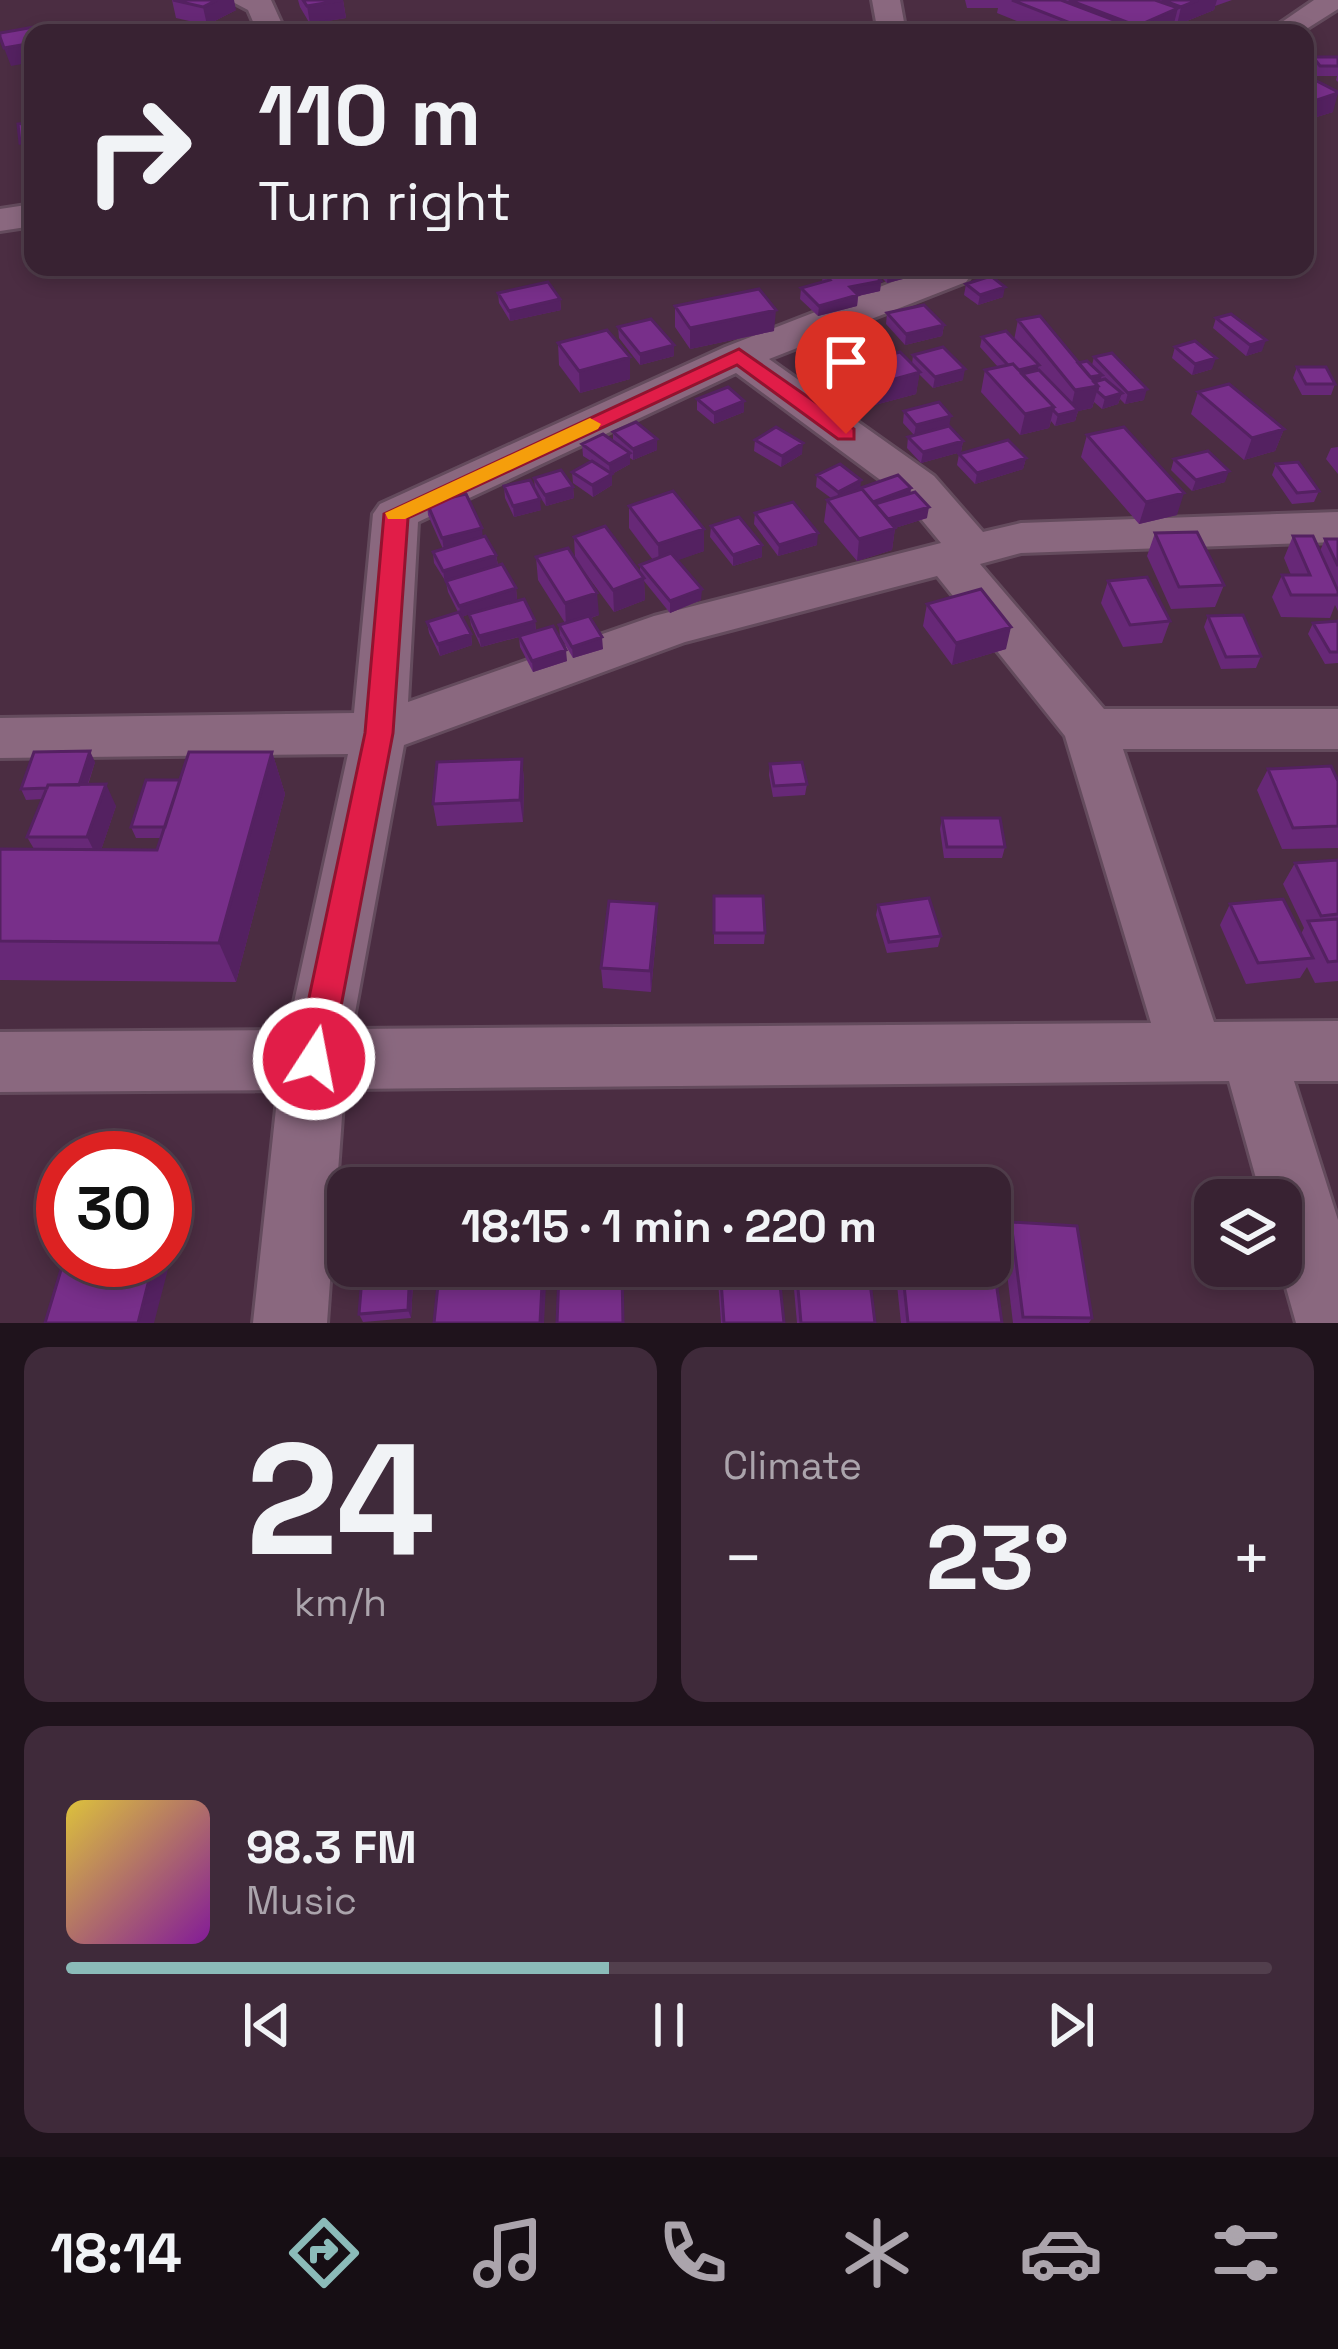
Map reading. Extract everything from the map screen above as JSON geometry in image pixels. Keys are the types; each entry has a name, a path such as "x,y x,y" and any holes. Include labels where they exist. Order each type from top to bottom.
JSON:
{"street":[{"path":"243,0 260,4 268,24"},
{"path":"1295,24 1334,0"},
{"path":"290,1323 314,1059 379,733 396,514 739,356 948,276"},
{"path":"739,356 918,486 960,554 1090,729 1333,1323"},
{"path":"0,738 379,733 672,628 1021,538 1338,527"},
{"path":"1090,729 1338,729"},
{"path":"0,1062 1338,1051"}],"building":[{"path":"173,0 217,0 203,7"},
{"path":"303,0 343,0 307,6"},
{"path":"1012,0 1061,0 1124,24 1073,24"},
{"path":"1069,0 1155,0 1178,8 1132,24"},
{"path":"1162,0 1198,0 1181,7"},
{"path":"24,29 24,45 4,48 0,33"},
{"path":"1314,57 1338,57 1338,66 1320,66"},
{"path":"1314,80 1338,93 1317,100"},
{"path":"24,123 24,142 20,143 18,124"},
{"path":"826,276 877,276 881,281 850,287 858,295 819,306 801,288 830,280"},
{"path":"991,276 1005,287 980,295 966,284"},
{"path":"548,282 560,299 509,311 498,293"},
{"path":"759,289 776,310 690,328 675,306"},
{"path":"924,305 944,325 906,334 887,313"},
{"path":"1231,314 1266,340 1250,345 1216,318"},
{"path":"1040,316 1098,386 1075,390 1018,320"},
{"path":"651,319 674,345 640,354 618,327"},
{"path":"872,323 886,337 864,343 850,329"},
{"path":"607,330 630,357 579,371 558,343"},
{"path":"1006,331 1039,365 1019,370 1008,365 982,337"},
{"path":"1195,341 1216,358 1195,364 1175,347"},
{"path":"943,347 965,369 935,377 913,355"},
{"path":"900,352 920,372 855,390 836,369"},
{"path":"1112,353 1147,389 1128,393 1094,357"},
{"path":"1087,361 1102,375 1090,377 1078,363"},
{"path":"1013,364 1054,407 1025,414 985,370"},
{"path":"1297,367 1326,367 1335,384 1306,384"},
{"path":"1039,370 1078,410 1058,415 1053,410 1022,374"},
{"path":"1105,379 1122,393 1105,398 1094,382"},
{"path":"1229,384 1284,429 1252,438 1198,392"},
{"path":"728,387 744,401 714,413 697,399"},
{"path":"939,402 951,416 916,425 904,411"},
{"path":"636,422 657,439 633,449 613,432"},
{"path":"949,426 963,441 923,452 908,437"},
{"path":"776,427 803,443 782,456 755,440"},
{"path":"1124,427 1184,493 1146,502 1087,435"},
{"path":"603,434 630,453 609,464 582,444"},
{"path":"1008,440 1026,458 977,473 959,454"},
{"path":"1208,451 1229,471 1196,480 1174,459"},
{"path":"592,461 612,474 592,485 572,472"},
{"path":"1298,462 1319,491 1297,493 1276,464"},
{"path":"840,464 861,480 838,492 817,475"},
{"path":"561,470 573,487 545,495 534,478"},
{"path":"898,475 911,488 873,502 858,489"},
{"path":"530,480 540,499 513,506 504,486"},
{"path":"862,489 895,528 859,539 827,500"},
{"path":"673,491 704,529 658,544 629,506"},
{"path":"915,492 929,507 888,519 875,504"},
{"path":"466,494 482,528 442,538 427,503"},
{"path":"793,502 818,533 779,545 755,513"},
{"path":"739,517 762,545 733,555 711,526"},
{"path":"605,526 644,578 613,590 574,537"},
{"path":"1197,532 1224,585 1179,587 1155,533"},
{"path":"485,536 496,555 443,571 433,552"},
{"path":"1293,536 1313,536 1338,595 1291,595 1282,575 1310,575"},
{"path":"1325,539 1338,539 1338,566"},
{"path":"568,548 597,593 565,603 536,557"},
{"path":"671,553 702,589 670,601 640,565"},
{"path":"502,564 516,588 459,606 446,581"},
{"path":"1147,577 1170,621 1130,625 1108,581"},
{"path":"981,589 1011,627 956,643 927,604"},
{"path":"524,599 535,621 479,636 469,614"},
{"path":"459,612 471,634 438,644 427,622"},
{"path":"1243,615 1261,656 1226,657 1208,616"},
{"path":"589,616 602,637 572,647 559,625"},
{"path":"1338,621 1338,652 1330,652 1313,623"},
{"path":"553,626 566,650 532,661 519,636"},
{"path":"90,751 79,785 21,789 34,752"},
{"path":"189,752 272,752 219,943 0,941 0,849 157,850"},
{"path":"522,759 520,800 433,804 437,762"},
{"path":"802,762 807,784 774,786 770,764"},
{"path":"1331,766 1338,781 1338,826 1293,828 1268,769"},
{"path":"146,780 180,780 165,827 131,827"},
{"path":"106,784 87,837 27,837 48,785"},
{"path":"942,818 1000,818 1005,847 947,847"},
{"path":"1338,860 1338,914 1321,916 1295,863"},
{"path":"714,896 763,896 765,933 714,933"},
{"path":"929,898 941,936 889,942 878,905"},
{"path":"1283,899 1313,958 1258,963 1230,904"},
{"path":"609,901 657,904 650,971 601,968"},
{"path":"1338,919 1338,961 1328,962 1308,921"},
{"path":"1011,1222 1077,1226 1092,1318 1023,1317"},
{"path":"56,1287 147,1287 138,1323 45,1323"},
{"path":"361,1287 409,1287 408,1310 359,1314"},
{"path":"438,1287 542,1287 540,1323 434,1323"},
{"path":"558,1287 622,1287 623,1323 557,1323"},
{"path":"721,1287 780,1287 784,1323 724,1323"},
{"path":"798,1287 871,1287 875,1323 801,1323"},
{"path":"904,1287 997,1287 1002,1323 908,1323"}],"slow traffic":[{"path":"397,513 590,424"}],"route":[{"path":"314,1059 379,733 396,514 739,356 846,434"}]}
